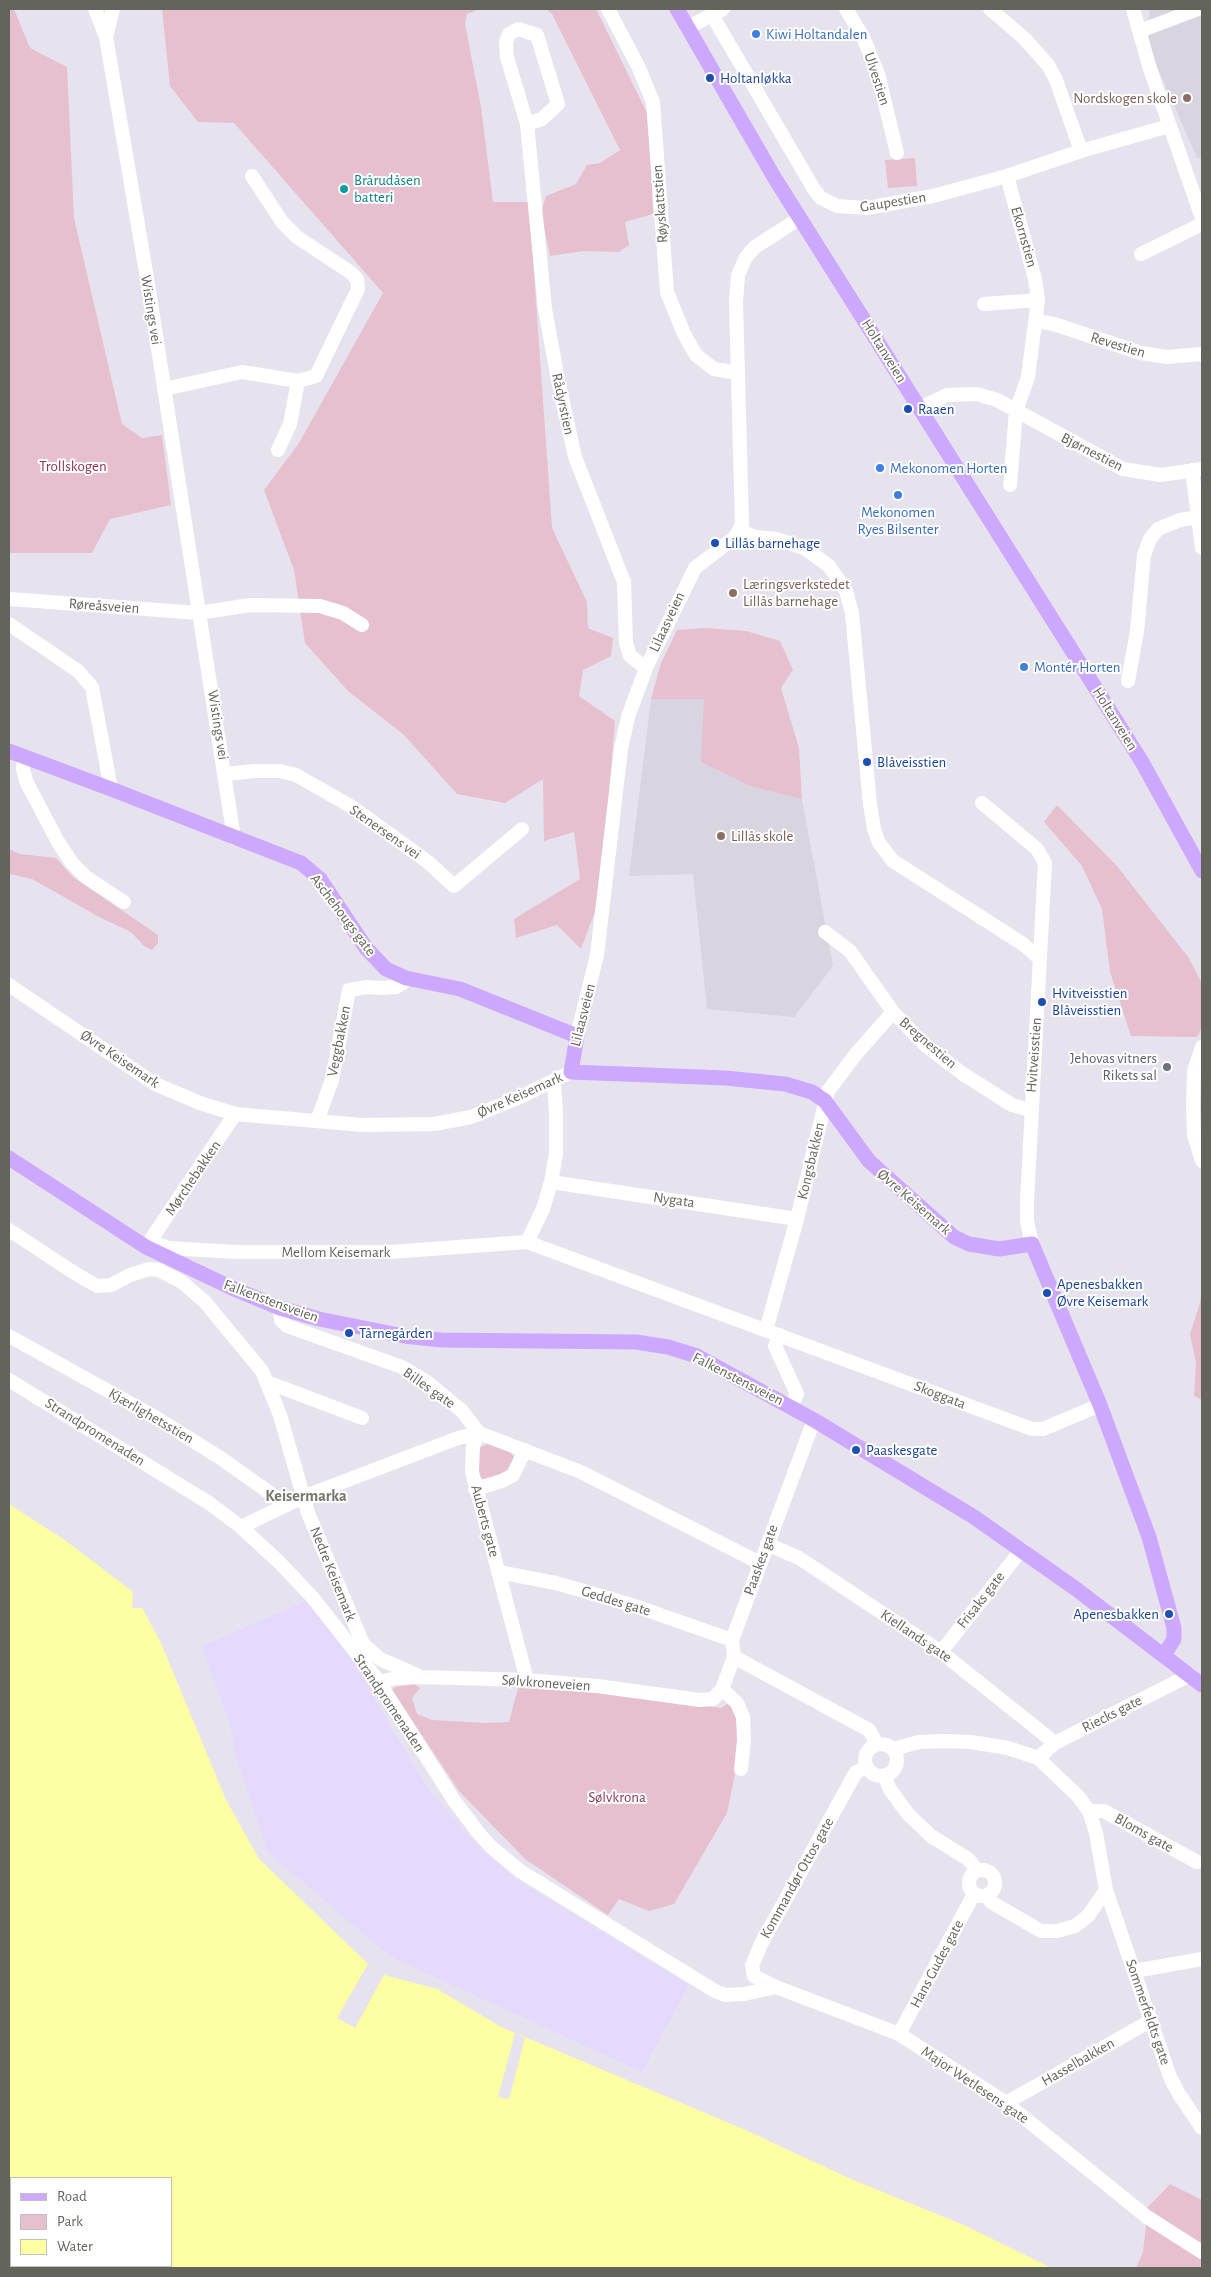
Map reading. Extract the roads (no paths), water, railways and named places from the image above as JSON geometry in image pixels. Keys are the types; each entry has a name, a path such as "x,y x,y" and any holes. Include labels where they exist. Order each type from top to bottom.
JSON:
{"main road":[{"name":"Holtanveien","path":"677,9 800,218 1142,762 1202,871"},
{"name":"Aschehougs gate","path":"9,751 24,759 111,789 288,858 320,879 366,948 378,962 395,974 460,989 578,1036"},
{"name":"Lilaasveien","path":"571,1072 578,1036"},
{"name":"Øvre Keisemark","path":"571,1072 705,1076 785,1084 812,1092 825,1101 869,1161 954,1237 969,1244 999,1249 1032,1244"},
{"name":"Mellom Keisemark","path":"9,1158 148,1244"},
{"name":"Falkenstensveien","path":"148,1244 232,1288 280,1308 318,1319 404,1336 480,1342 604,1340 668,1347 697,1356 791,1406 1022,1549 1202,1685"},
{"path":"1032,1244 1100,1405 1149,1537 1174,1628 1174,1639 1164,1655"}],"street":[{"name":"Wistings vei","path":"95,9 106,37 226,774 234,838"},
{"path":"106,37 114,9"},
{"name":"Røyskattstien","path":"608,9 638,66 653,102 666,292 684,334 696,355 714,369 738,372"},
{"name":"Ulvestien","path":"846,9 863,37 878,74 897,153"},
{"path":"990,9 1024,38 1048,65 1056,80 1080,151"},
{"path":"1133,9 1169,126 1202,218"},
{"path":"1140,31 1182,12 1198,9"},
{"path":"687,28 717,12"},
{"name":"Gaupestien","path":"717,12 812,186 821,198 831,204 853,208 886,206 1007,176 1080,151 1169,126"},
{"name":"Rådyrstien","path":"527,124 542,119 558,104 537,35 518,29 509,34 506,42 507,57 527,124 545,308 558,380 575,457 624,582 626,643 630,656 646,668"},
{"path":"164,389 242,372 298,381 316,376 358,289 357,280 329,257 297,237 282,222 252,176"},
{"name":"Ekornstien","path":"1007,176 1035,279 1038,300 1028,377 1016,410"},
{"path":"800,218 754,247 742,266 736,287 743,517 740,531 756,537 777,539 806,549 829,566 846,591 852,613 870,804 874,829 879,843 900,866 1023,944 1039,958"},
{"path":"1141,254 1202,224"},
{"path":"984,304 1038,300"},
{"name":"Revestien","path":"1036,321 1054,324 1141,353 1167,357 1202,354"},
{"path":"278,450 290,424 298,381"},
{"name":"Bjørnestien","path":"920,408 947,395 977,394 997,400 1123,470 1161,475 1197,469"},
{"path":"1010,485 1016,410"},
{"path":"1197,469 1198,517 1202,548"},
{"path":"1128,681 1137,631 1144,555 1150,539 1158,529 1180,520 1198,517"},
{"name":"Lilaasveien","path":"578,1036 597,955 621,749 628,717 646,668 695,568 740,531"},
{"name":"Røreåsveien","path":"9,599 199,613"},
{"path":"199,613 250,605 320,606 343,613 362,624"},
{"path":"9,624 78,671 92,687 111,789"},
{"path":"24,759 23,769 26,781 58,842 72,863 86,877 124,902"},
{"name":"Stenersens vei","path":"226,774 280,771 296,775 352,808 428,862 454,886 522,829"},
{"name":"Hvitveisstien","path":"982,803 1037,849 1045,863 1030,1110 1027,1221 1032,1244"},
{"name":"Bregnestien","path":"824,932 850,952 893,1012 925,1045 964,1074 1012,1105 1030,1110"},
{"name":"Veggbakken","path":"317,1121 332,1080 349,990 396,986 403,983 406,978"},
{"name":"Øvre Keisemark","path":"9,985 155,1084 200,1103 235,1114 317,1121 404,1125 455,1121 490,1110 571,1072"},
{"name":"Kongsbakken","path":"766,1330 797,1219 825,1101 833,1082 893,1012"},
{"path":"1202,1047 1194,1071 1193,1106 1194,1135 1202,1161"},
{"path":"527,1242 543,1209 551,1182 556,1146 554,1081"},
{"name":"Mørchebakken","path":"148,1244 235,1114"},
{"name":"Nygata","path":"551,1182 797,1219"},
{"name":"Nedre Keisemark","path":"9,1230 97,1286 111,1286 130,1275 149,1269 159,1270 182,1282 205,1302 262,1371 280,1415 303,1497 363,1644 380,1659 421,1677"},
{"name":"Mellom Keisemark","path":"148,1244 168,1248 236,1252 390,1252 527,1242"},
{"name":"Skoggata","path":"527,1242 1032,1430 1043,1429 1100,1405"},
{"name":"Billes gate","path":"280,1308 281,1320 287,1326 402,1367 427,1382 462,1411 478,1433"},
{"path":"780,1335 776,1346 797,1394 791,1406"},
{"name":"Kjærlighetsstien","path":"9,1336 155,1417 222,1459 287,1504"},
{"name":"Strandpromenaden","path":"9,1380 209,1503 241,1527 280,1563 313,1598 379,1682 453,1799 490,1846 520,1871 725,1995 744,1994 776,1987"},
{"path":"267,1382 362,1418"},
{"name":"Paaskes gate","path":"717,1694 734,1658 732,1640 814,1420"},
{"path":"241,1527 303,1497 458,1438 478,1433 581,1472 760,1563"},
{"name":"Auberts gate","path":"478,1433 472,1455 475,1489 527,1680"},
{"path":"475,1489 502,1481 513,1475 524,1450"},
{"name":"Kiellands gate","path":"767,1544 798,1558 941,1652 1055,1743"},
{"name":"Frisaks gate","path":"941,1652 1022,1549"},
{"name":"Geddes gate","path":"498,1572 556,1583 635,1606 732,1640"},
{"path":"734,1658 869,1730 876,1744"},
{"name":"Riecks gate","path":"1038,1758 1055,1743 1190,1675"},
{"name":"Sølvkroneveien","path":"379,1682 421,1677 527,1680 597,1686 700,1700 717,1694"},
{"path":"717,1694 737,1702 743,1717 744,1740 741,1769"},
{"path":"893,1749 919,1742 971,1742 1008,1748 1038,1758"},
{"path":"876,1744 887,1744 898,1757 896,1767 885,1776 875,1774 867,1767 866,1754 876,1744"},
{"name":"Sommerfeldts gate","path":"1038,1758 1078,1796 1088,1811 1096,1833 1106,1890 1150,2021 1179,2094 1202,2128"},
{"name":"Kommandør Ottos gate","path":"776,1987 754,1976 752,1966 761,1944 856,1772 867,1767"},
{"path":"885,1776 889,1788 908,1814 931,1836 968,1859 977,1870"},
{"name":"Bloms gate","path":"1088,1811 1104,1811 1197,1862"},
{"path":"981,1895 994,1889 993,1876 986,1870 977,1870 968,1879 969,1888 1041,1931 1057,1931 1075,1926 1088,1916 1106,1890"},
{"name":"Hans Gudes gate","path":"899,2034 981,1895"},
{"path":"1134,1971 1202,1960"},
{"name":"Major Wetlesens gate","path":"776,1987 899,2034 1006,2103 1147,2217 1202,2252"},
{"name":"Hasselbakken","path":"1006,2103 1150,2021"}],"water":[{"path":"9,1504 66,1541 133,1592 132,1608 142,1608 160,1641 226,1800 259,1859 368,1964 384,1975 437,1989 501,2027 743,2129 853,2180 966,2226 1051,2268 9,2268"}],"place":[{"name":"Kiwi Holtandalen","path":"756,34"},
{"name":"Holtanløkka","path":"710,78"},
{"name":"Nordskogen skole","path":"1187,98"},
{"name":"Brårudåsen batteri","path":"344,189"},
{"name":"Raaen","path":"908,409"},
{"name":"Mekonomen Horten","path":"880,468"},
{"name":"Mekonomen Ryes Bilsenter","path":"898,495"},
{"name":"Lillås barnehage","path":"715,543"},
{"name":"Læringsverkstedet Lillås barnehage","path":"733,593"},
{"name":"Montér Horten","path":"1024,667"},
{"name":"Blåveisstien","path":"867,762"},
{"name":"Lillås skole","path":"721,836"},
{"name":"Hvitveisstien Blåveisstien","path":"1042,1002"},
{"name":"Jehovas vitners Rikets sal","path":"1167,1067"},
{"name":"Apenesbakken Øvre Keisemark","path":"1047,1293"},
{"name":"Tårnegården","path":"349,1333"},
{"name":"Paaskesgate","path":"856,1450"},
{"name":"Apenesbakken","path":"1169,1614"}],"district":[{"name":"Keisermarka","path":"306,1496"}],"park label":[{"name":"Trollskogen","path":"73,466"},
{"name":"Sølvkrona","path":"617,1797"}]}
